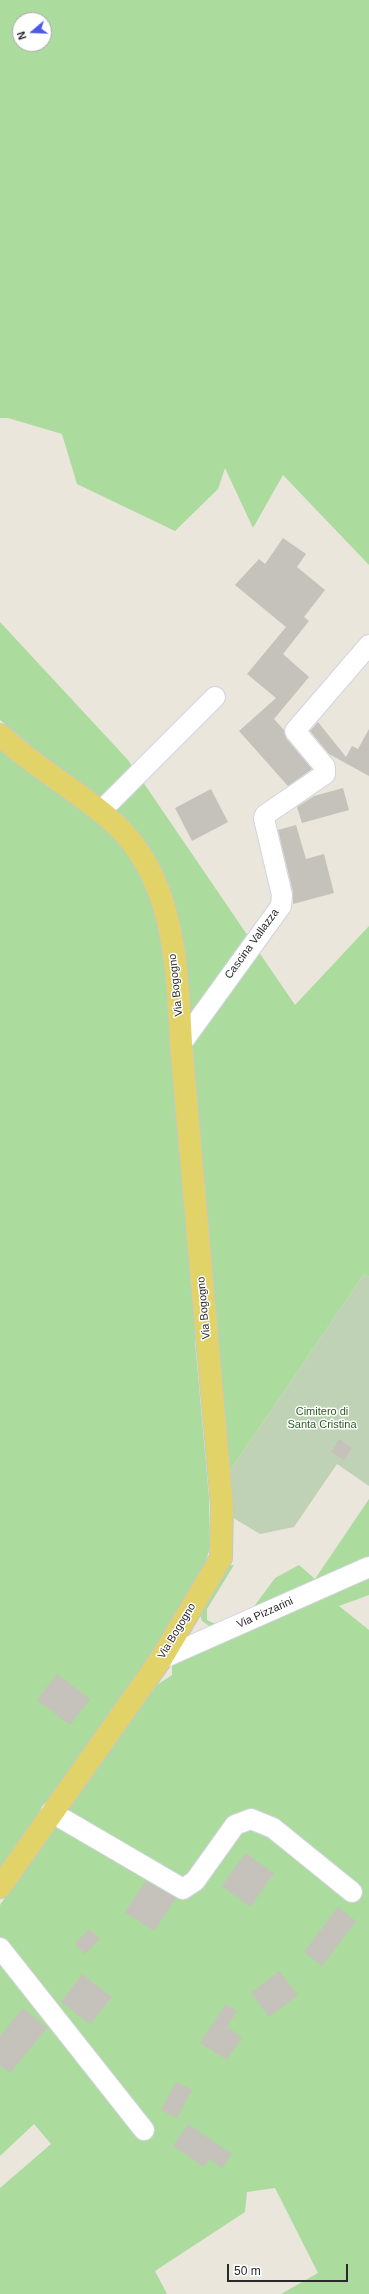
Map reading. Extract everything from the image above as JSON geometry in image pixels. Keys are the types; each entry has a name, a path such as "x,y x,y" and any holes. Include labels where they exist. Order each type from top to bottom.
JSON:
{"main road":[{"name":"Via Bogogno","path":"0,735 21,755 100,812 133,842 149,865 167,911 178,987 181,1044 222,1506 221,1558 161,1659 51,1812 0,1886"}],"street":[{"name":"Cascina Vallazza","path":"181,1044 282,901 264,815 268,811 292,798 326,771 296,733 369,645"},
{"path":"100,812 215,697"},
{"name":"Via Pizzarini","path":"161,1659 369,1567"},
{"path":"51,1812 183,1889 195,1880 235,1824 251,1819 273,1828 352,1892"},
{"path":"0,1948 144,2130"}],"green space":[{"path":"0,0 369,0 369,565 283,475 253,528 225,468 218,489 175,531 77,484 62,434 8,418 0,418"},
{"path":"0,622 128,760 295,1005 369,926 369,1277 364,1274 223,1481 173,904 80,786 0,720"},
{"path":"0,748 97,820 131,854 160,915 194,1189 195,1341 209,1497 210,1547 199,1587 0,1874"},
{"name":"Cimitero di Santa Cristina","path":"364,1274 369,1277 369,1486 337,1464 294,1527 260,1534 230,1516 223,1481"},
{"path":"369,1499 369,1562 247,1616 275,1578 299,1565 315,1579"},
{"path":"234,1565 207,1609 207,1620 220,1626 212,1628 202,1621 200,1615 227,1566"},
{"path":"369,1571 369,1595 339,1606 369,1630 369,2294 281,2294 318,2273 275,2188 247,2192 245,2212 155,2271 167,2294 0,2294 0,2188 51,2144 34,2124 0,2156 0,1905 55,1824 157,1685 172,1675 172,1665 259,1619"}],"building":[{"path":"283,538 306,554 297,567 325,590 304,617 309,621 283,654 309,677 274,719 284,730 286,738 312,769 288,786 239,731 276,698 247,674 286,627 235,585 259,559 265,564"},
{"path":"318,722 346,757 352,746 358,749 369,729 369,776 329,754 310,731"},
{"path":"343,788 349,810 302,823 297,807 314,796"},
{"path":"211,789 228,822 192,841 175,808"},
{"path":"296,825 306,859 324,854 334,893 293,904 293,892 278,830"},
{"path":"339,1439 352,1448 344,1460 331,1452"},
{"path":"57,1674 90,1699 70,1725 37,1700"},
{"path":"245,1853 274,1873 250,1907 222,1886"},
{"path":"146,1881 176,1898 154,1931 125,1912"},
{"path":"338,1907 356,1921 322,1966 304,1952"},
{"path":"89,1929 100,1939 85,1954 75,1944"},
{"path":"279,1971 298,1995 269,2017 251,1993"},
{"path":"82,1974 112,1997 90,2024 61,2002"},
{"path":"226,2004 237,2011 227,2027 242,2037 227,2060 200,2043"},
{"path":"23,2008 47,2028 10,2073 0,2065 0,2036"},
{"path":"176,2082 192,2090 177,2118 161,2110"},
{"path":"188,2124 232,2154 222,2168 209,2159 204,2167 173,2146"}]}
